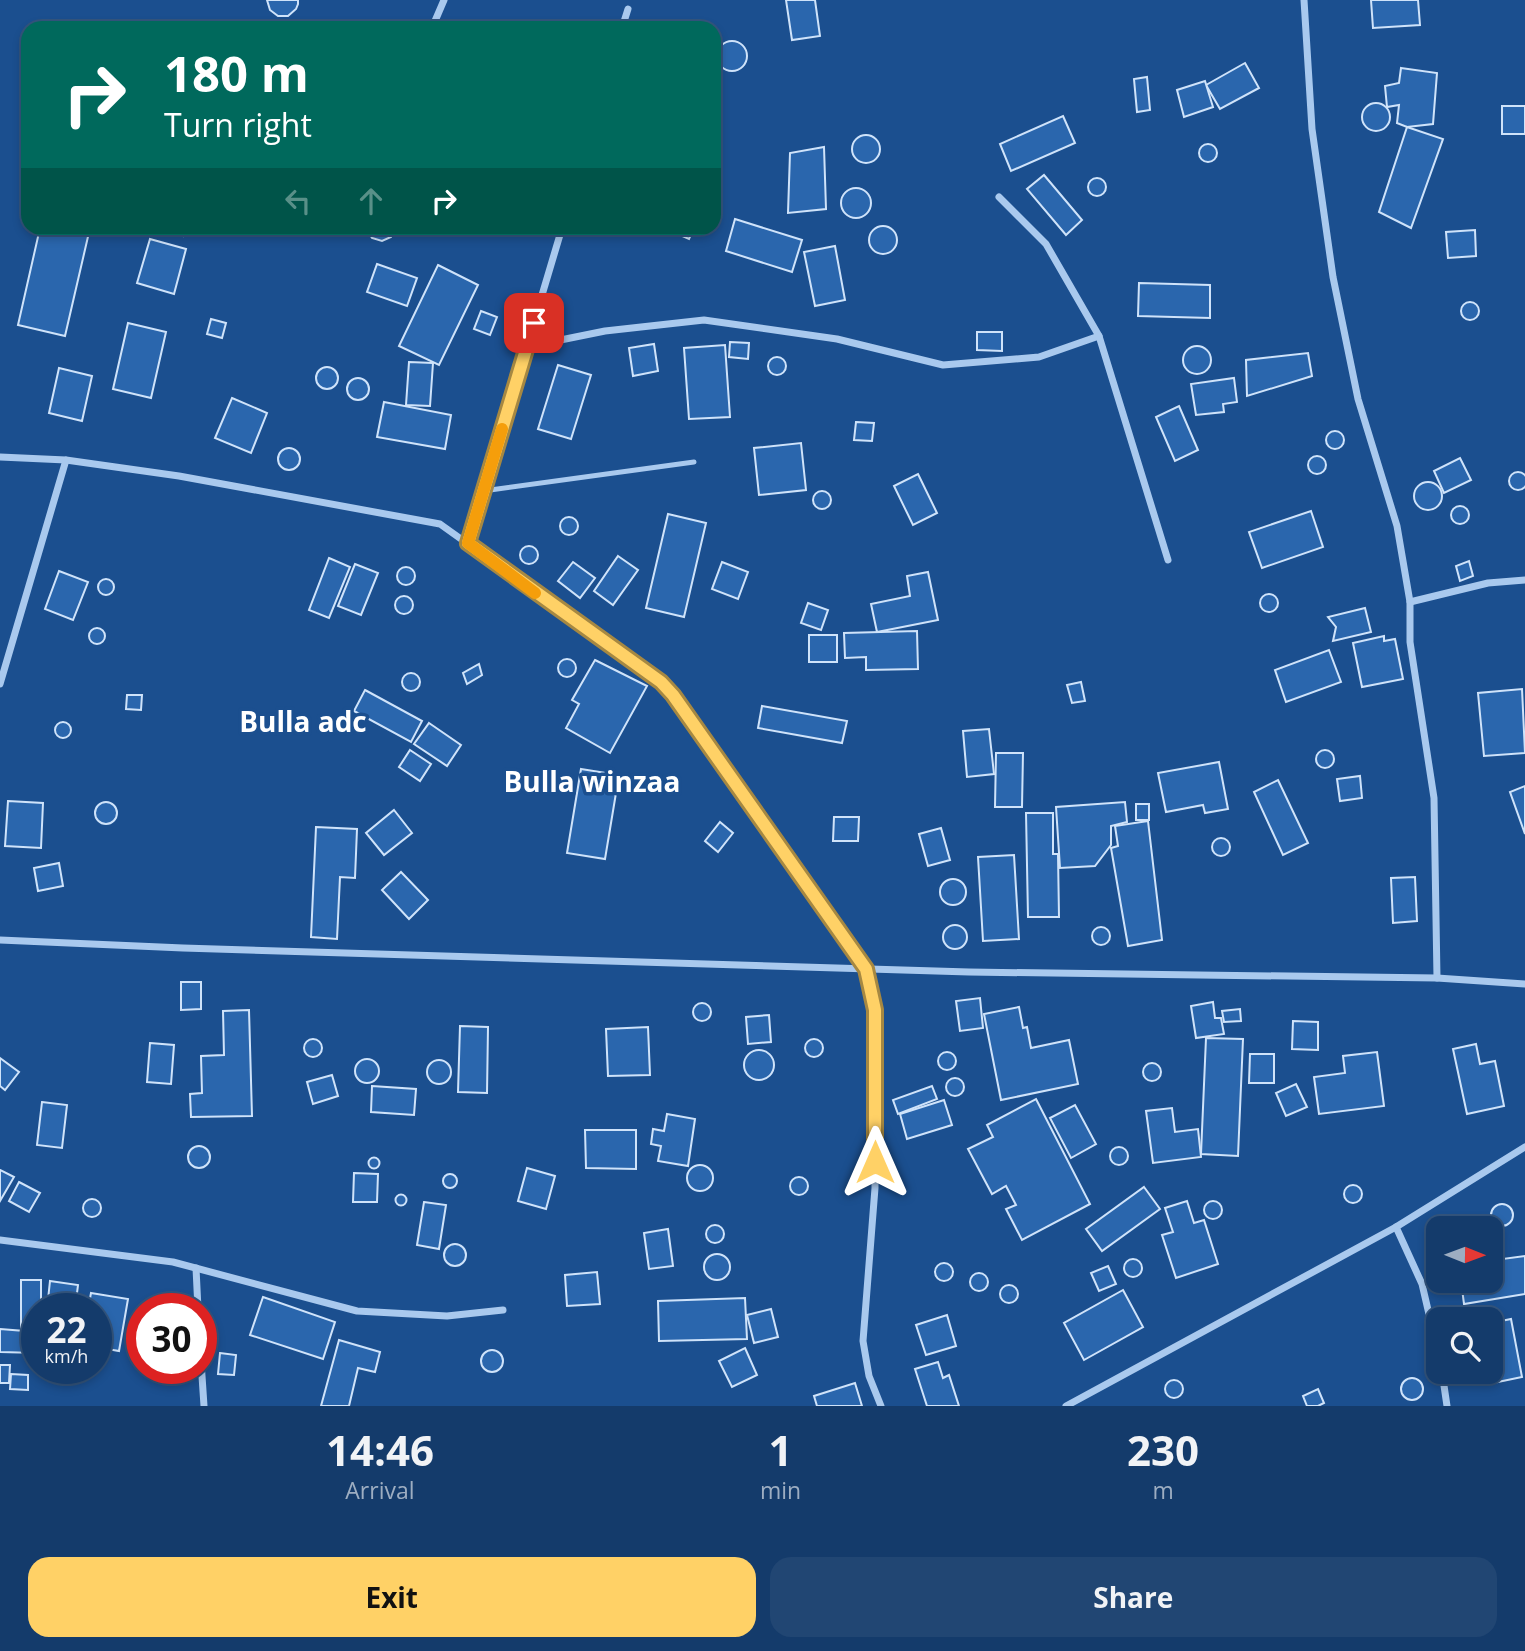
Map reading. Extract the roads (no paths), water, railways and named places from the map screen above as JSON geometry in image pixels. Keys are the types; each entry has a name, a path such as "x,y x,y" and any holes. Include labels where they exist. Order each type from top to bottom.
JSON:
{"street":[{"path":"435,21 444,0"},
{"path":"1304,0 1312,129 1333,277 1358,399 1397,526 1410,602 1410,642 1434,797 1437,978"},
{"path":"624,21 628,9"},
{"path":"999,197 1046,244 1099,336 1168,560"},
{"path":"468,543 560,235"},
{"path":"526,348 605,331 704,320 837,339 943,365 1040,357 1099,336"},
{"path":"0,457 66,460 179,476 440,524 661,682 673,695 866,969 875,1010 875,1188 863,1341 869,1376 881,1406"},
{"path":"0,684 66,460"},
{"path":"1410,602 1488,583 1525,580"},
{"path":"0,940 866,969 1437,978 1525,984"},
{"path":"1066,1406 1396,1227 1525,1147"},
{"path":"1396,1227 1422,1284 1427,1307"},
{"path":"0,1240 173,1262 357,1311 447,1317 503,1310"},
{"path":"196,1268 197,1293"},
{"path":"203,1384 204,1406"},
{"path":"1443,1384 1447,1406"}],"lane":[{"path":"483,491 694,462"}],"district":[{"name":"Bulla adc","path":"303,721"},
{"name":"Bulla winzaa","path":"592,781"}]}
